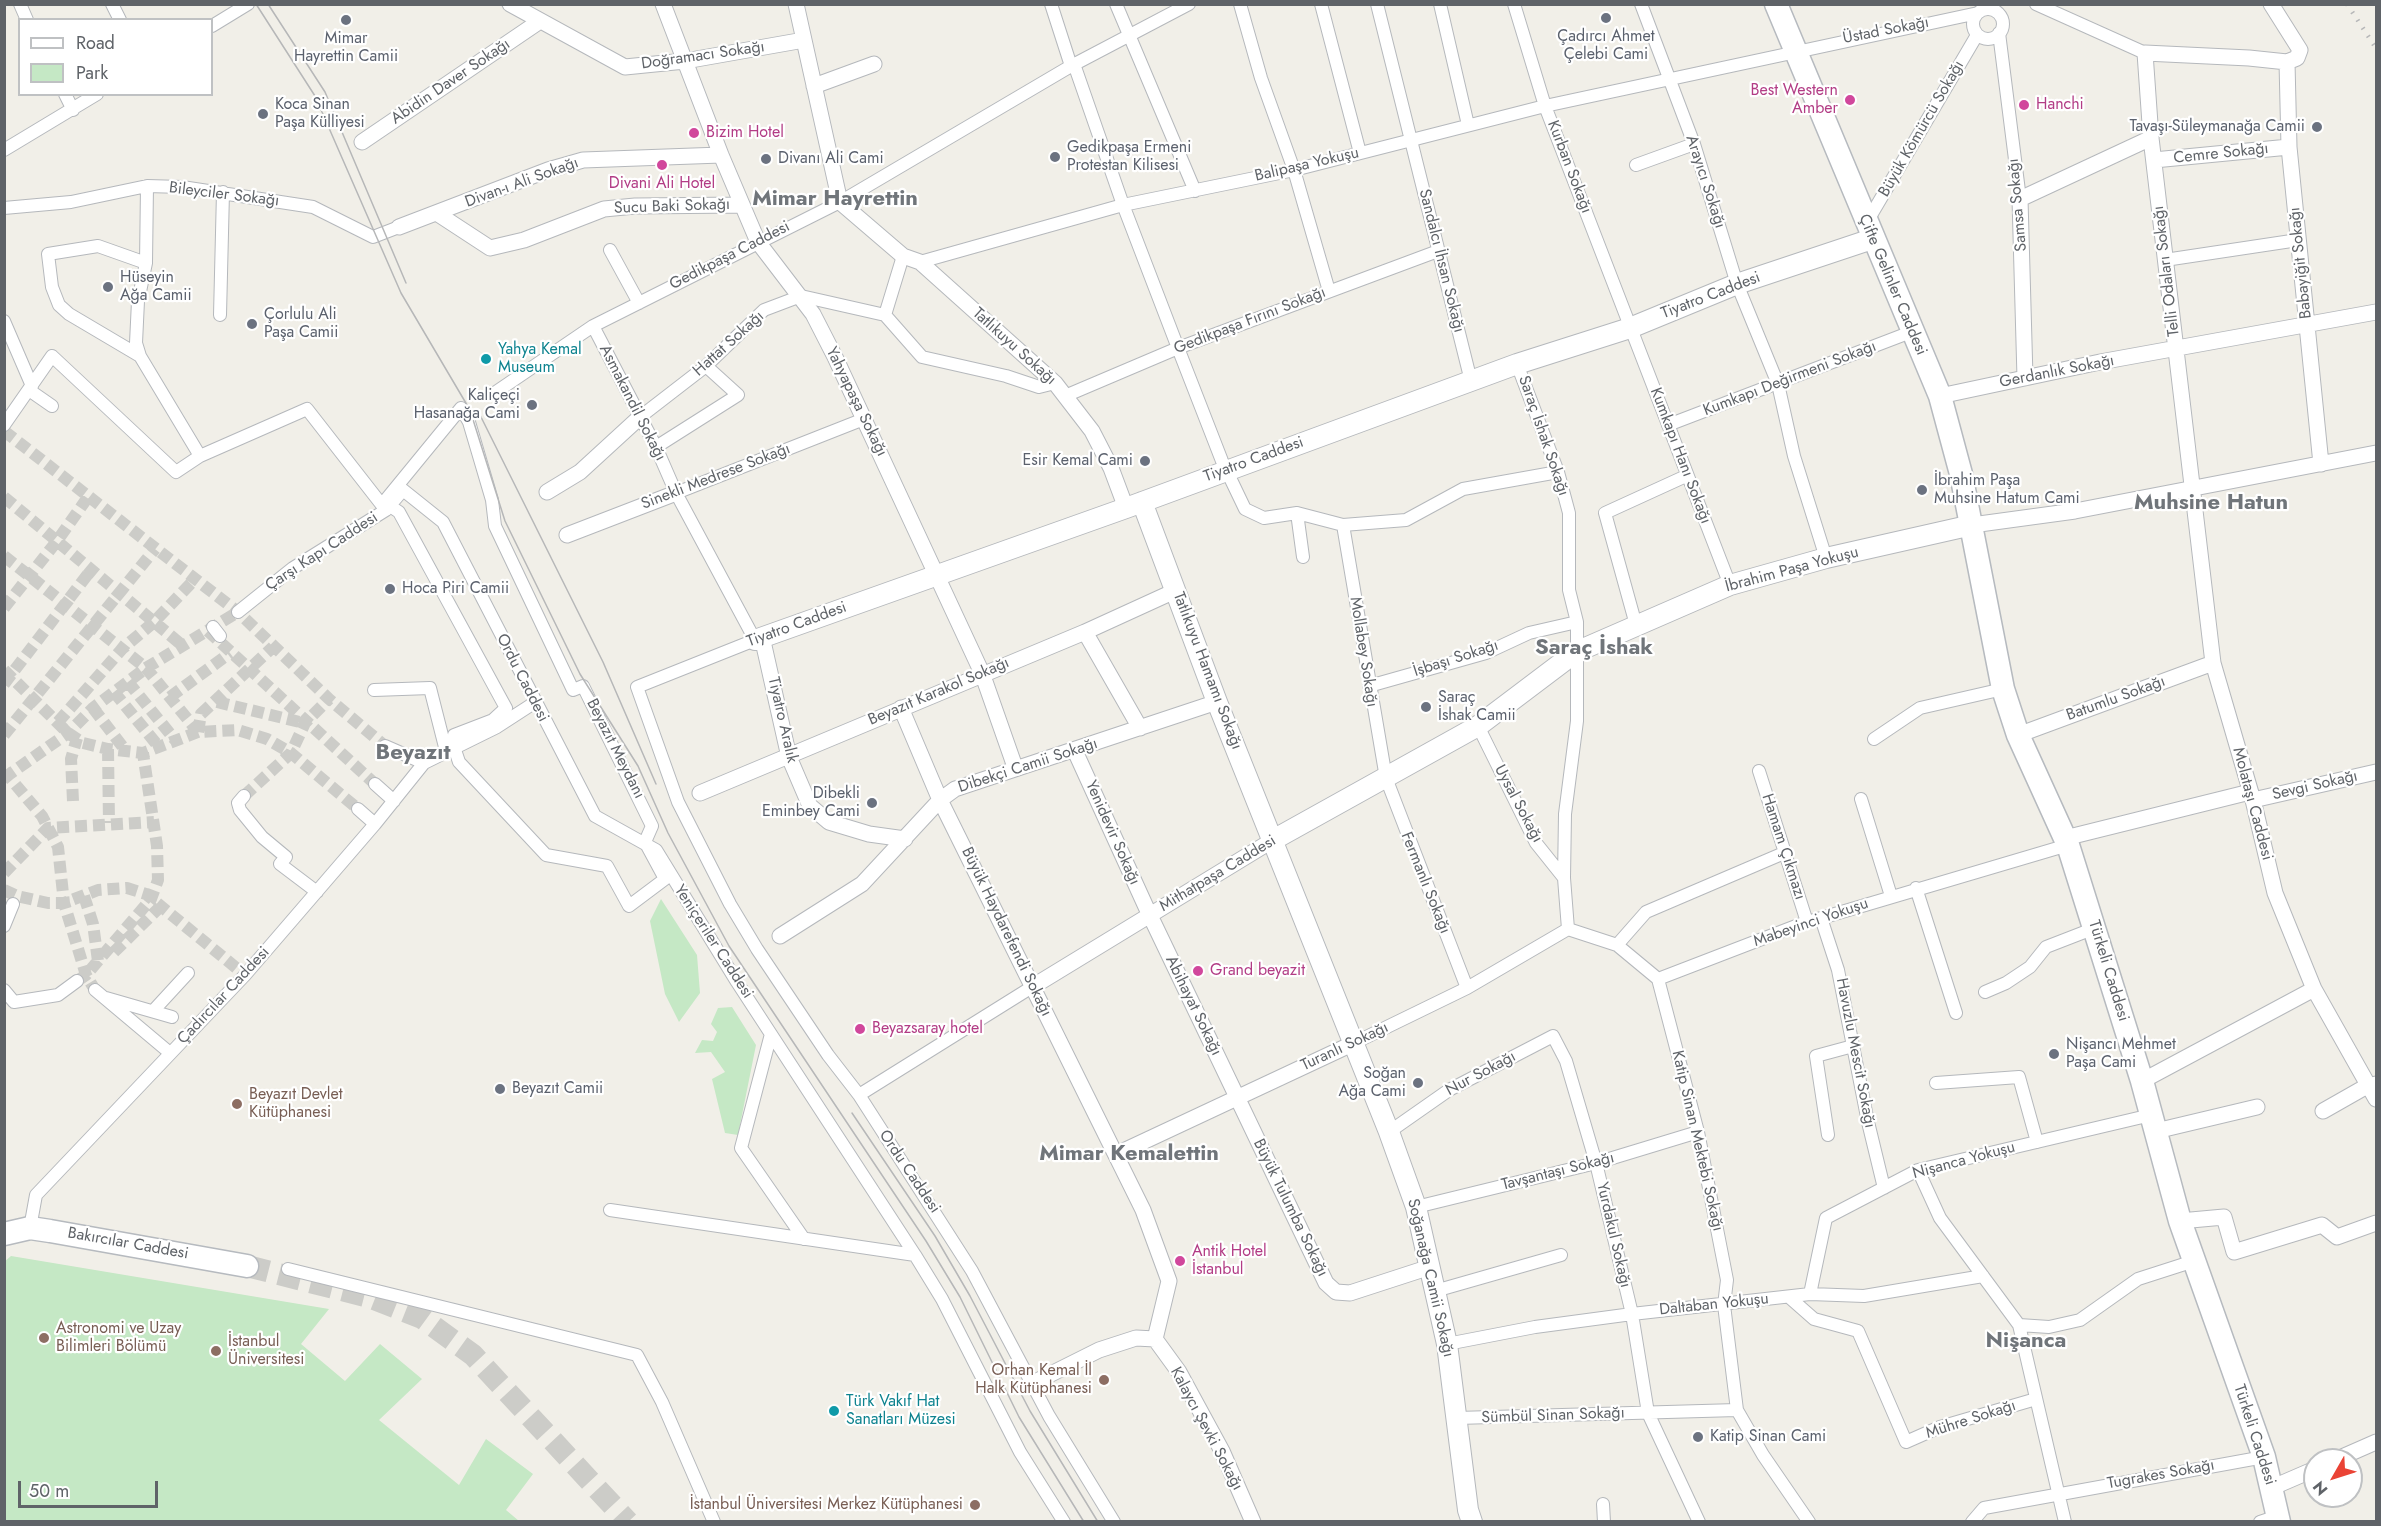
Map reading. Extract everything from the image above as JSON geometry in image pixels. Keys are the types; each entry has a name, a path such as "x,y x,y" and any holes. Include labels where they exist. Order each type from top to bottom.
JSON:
{"main road":[{"name":"Çifte Gelinler Caddesi","path":"1776,4 1911,332 1940,396 1972,525"},
{"name":"Türkeli Caddesi","path":"1972,525 2003,689 2018,735 2066,841 2095,928 2142,1081 2180,1221 2264,1457 2271,1488 2272,1520"},
{"name":"Bakırcılar Caddesi","path":"12,1230 247,1266"}],"street":[{"path":"20,4 26,18"},
{"path":"112,4 119,18"},
{"path":"213,25 248,4"},
{"name":"Doğramacı Sokağı","path":"510,4 625,67 685,61 804,40"},
{"name":"Yahyapaşa Sokağı","path":"663,4 721,156 758,242 813,314 982,673 1015,767"},
{"path":"1051,4 1123,205 1226,470 1245,509 1264,518 1297,513 1343,525 1406,520 1463,489 1558,472"},
{"path":"1116,4 1195,191"},
{"name":"Gedikpaşa Caddesi","path":"496,392 593,326 840,202 1072,65 1131,37 1189,4"},
{"path":"1240,4 1261,78 1294,170 1329,291"},
{"path":"1321,4 1360,153"},
{"name":"Sandalcı İhsan Sokağı","path":"1377,4 1471,381"},
{"path":"1440,4 1468,125"},
{"name":"Kurban Sokağı","path":"1514,4 1545,106 1630,328"},
{"name":"Arayıcı Sokağı","path":"1641,4 1694,144 1737,284 1778,384 1794,456 1826,558"},
{"path":"1990,4 2000,15 2002,24 2000,33 1991,38 1977,34 1973,21 1978,13 1987,9 2000,15"},
{"path":"2000,15 2009,4"},
{"path":"2036,4 2145,52 2287,62 2297,58 2300,50 2296,40 2271,4"},
{"path":"800,6 804,40 840,202 903,256 920,262"},
{"name":"Üstad Sokağı","path":"1794,51 1978,13"},
{"name":"Abidin Daver Sokağı","path":"362,142 540,21"},
{"name":"Samsa Sokağı","path":"2000,33 2020,199 2025,378"},
{"name":"Büyük Kömürcü Sokağı","path":"1869,231 1977,34"},
{"name":"Balipaşa Yokuşu","path":"920,262 1123,205 1294,170 1545,106 1794,51"},
{"name":"Telli Odaları Sokağı","path":"2145,52 2151,138 2192,488"},
{"name":"Babayiğit Sokağı","path":"2287,62 2289,147 2320,464"},
{"path":"814,86 874,64"},
{"path":"66,96 72,110"},
{"path":"4,150 94,96"},
{"path":"2020,199 2151,138"},
{"path":"1636,165 1694,144"},
{"name":"Cemre Sokağı","path":"2154,160 2289,147"},
{"name":"Divan-ı Ali Sokağı","path":"399,227 549,170 583,160 721,156"},
{"path":"147,186 146,263 138,301 136,344 140,356 200,456"},
{"name":"Bileyciler Sokağı","path":"4,208 71,202 147,186 223,192 312,207 373,237 399,227"},
{"path":"220,315 223,192"},
{"name":"Sucu Baki Sokağı","path":"438,214 490,248 524,240 604,209 635,206 742,205"},
{"name":"Tiyatro Caddesi","path":"690,830 637,687 759,638 936,574 1134,505 1517,364 1630,328 1869,231"},
{"path":"2165,260 2298,240"},
{"path":"140,356 69,314 59,305 52,287 48,254 98,246 146,263"},
{"path":"610,250 639,303"},
{"name":"Gedikpaşa Fırını Sokağı","path":"1065,396 1178,348 1438,251"},
{"path":"885,315 903,256"},
{"name":"Tatlıkuyu Sokağı","path":"920,262 1055,383 1092,431 1134,505"},
{"path":"801,296 885,315 922,357 1039,387 1055,383"},
{"name":"Hattat Sokağı","path":"547,492 580,472 640,417 706,366 764,310 801,296"},
{"name":"Gerdanlık Sokağı","path":"1940,396 2376,312"},
{"path":"4,321 30,388 52,406"},
{"name":"Asmakandil Sokağı","path":"593,326 656,447 676,493 759,638"},
{"name":"Kumkapı Hanı Sokağı","path":"1630,328 1730,585"},
{"name":"Kumkapı Değirmeni Sokağı","path":"1668,425 1911,332"},
{"path":"4,424 52,356 176,472 200,456 307,409 388,508 399,512 506,708 494,720 454,735 450,749"},
{"name":"Saraç İshak Sokağı","path":"1517,364 1558,472 1569,513 1569,590 1577,622 1576,652"},
{"path":"656,447 738,395 706,366"},
{"name":"Beyazıt Meydanı","path":"388,508 384,502 461,408 470,422 492,500 495,526 573,690 583,686 627,770 652,826 645,842"},
{"name":"Sinekli Medrese Sokağı","path":"567,535 864,419"},
{"path":"1972,525 2075,511 2376,453"},
{"path":"1636,625 1605,513 1686,476"},
{"name":"Molataşı Caddesi","path":"2192,488 2213,663 2251,796 2275,893 2314,989 2372,1084 2376,1099"},
{"name":"Çarşı Kapı Caddesi","path":"237,612 293,568 388,508 403,490"},
{"name":"Ordu Caddesi","path":"403,490 443,522 534,703 595,816 656,850"},
{"name":"Tatlıkuyu Hamamı Sokağı","path":"1134,505 1177,591 1217,702 1352,1044"},
{"path":"1297,513 1303,557"},
{"name":"Mollabey Sokağı","path":"1343,525 1386,778"},
{"name":"İbrahim Paşa Yokuşu","path":"1576,652 1730,585 1826,558 1972,525"},
{"name":"Beyazıt Karakol Sokağı","path":"700,793 982,673 1085,632 1177,591"},
{"name":"İşbaşı Sokağı","path":"1369,686 1486,653 1529,633 1577,622"},
{"path":"1085,632 1140,728"},
{"name":"Tiyatro Aralık","path":"759,638 789,757 810,806 829,822 869,834 905,839"},
{"path":"1576,652 1576,721 1565,813 1564,878 1568,929 1617,945 1658,979"},
{"name":"Mithatpaşa Caddesi","path":"859,1095 1273,840 1478,726 1576,652"},
{"name":"Batumlu Sokağı","path":"2018,735 2213,663"},
{"path":"374,690 430,688 450,749 459,762 546,855 607,866 630,906 665,879 645,842"},
{"path":"1874,739 1920,708 2003,689"},
{"name":"Dibekçi Camii Sokağı","path":"780,936 862,884 940,800 955,789 1015,767 1075,751 1217,702"},
{"path":"385,746 424,763 497,727 534,703"},
{"name":"Büyük Haydarefendi Sokağı","path":"901,708 940,800 1143,1210 1169,1281 1155,1339"},
{"name":"Uysal Sokağı","path":"1478,726 1536,843 1564,878"},
{"name":"Yenidevir Sokağı","path":"1075,751 1150,916"},
{"name":"Çadırcılar Caddesi","path":"12,1230 36,1195 244,975 375,824 424,763"},
{"name":"Hamam Çıkmazı","path":"1759,771 1804,923"},
{"name":"Sevgi Sokağı","path":"2066,841 2251,796 2376,772"},
{"name":"Fermanlı Sokağı","path":"1386,778 1467,988"},
{"path":"375,784 394,801"},
{"path":"244,796 238,803 240,810 262,837 286,857 280,864 316,892"},
{"path":"1861,799 1891,896"},
{"path":"358,809 375,824"},
{"name":"Ordu Caddesi","path":"690,830 757,949 828,1055 859,1095 972,1271 1031,1384 1078,1466 1114,1521"},
{"name":"Mabeyinci Yokuşu","path":"1658,979 1804,923 2066,841"},
{"name":"Yeniçeriler Caddesi","path":"656,850 771,1034"},
{"path":"1617,945 1646,912 1784,853"},
{"path":"1916,888 1956,1013"},
{"path":"4,926 13,904"},
{"name":"Abihayat Sokağı","path":"1150,916 1237,1096"},
{"name":"Havuzlu Mescit Sokağı","path":"1821,918 1838,970 1884,1188"},
{"path":"1985,992 2006,983 2030,967 2046,947 2095,928"},
{"name":"Turanlı Sokağı","path":"1117,1154 1467,988 1568,929"},
{"path":"154,1010 188,973"},
{"name":"Katip Sinan Mektebi Sokağı","path":"1658,979 1698,1132 1727,1280 1724,1305 1737,1410"},
{"path":"4,990 14,1002 58,995 77,981"},
{"path":"2142,1081 2314,989"},
{"path":"170,1053 99,993 172,1017"},
{"path":"771,1034 741,1148 804,1239"},
{"path":"771,1034 942,1299 1020,1452 1064,1521"},
{"name":"Nur Sokağı","path":"1389,1132 1449,1090 1553,1036 1566,1061"},
{"name":"Soğanağa Camii Sokağı","path":"1352,1044 1389,1132 1416,1207 1447,1344 1468,1510 1472,1521"},
{"path":"1828,1135 1816,1056 1853,1046"},
{"name":"Yurdakul Sokağı","path":"1566,1061 1596,1163 1632,1314 1648,1413"},
{"path":"1936,1083 2019,1077 2037,1142"},
{"path":"2323,1111 2372,1084"},
{"name":"Büyük Tulumba Sokağı","path":"1237,1096 1326,1283 1336,1292 1350,1293 1430,1268"},
{"path":"2154,1123 2257,1107"},
{"name":"Nişanca Yokuşu","path":"1810,1294 1826,1218 1918,1170 2037,1142 2154,1123"},
{"name":"Tavşantaşı Sokağı","path":"1416,1207 1596,1163 1698,1132"},
{"path":"1918,1170 1940,1218 2019,1325 2065,1521"},
{"path":"610,1210 915,1255"},
{"path":"2180,1221 2224,1216 2234,1252 2322,1225 2337,1237 2376,1223"},
{"path":"1435,1291 1561,1255"},
{"path":"2019,1325 2049,1327 2080,1320 2138,1279 2194,1261"},
{"path":"288,1269 637,1355 662,1402 714,1521"},
{"name":"Daltaban Yokuşu","path":"1447,1344 1535,1327 1632,1314 1810,1294 1864,1296 1983,1276"},
{"name":"Mühre Sokağı","path":"1789,1297 1815,1320 1858,1331 1906,1442 1940,1427 2036,1399"},
{"path":"1031,1384 1099,1350 1136,1338 1155,1339"},
{"name":"Kalaycı Şevki Sokağı","path":"1155,1339 1179,1372 1222,1451 1253,1521"},
{"path":"1737,1410 1763,1455 1809,1521"},
{"name":"Sümbül Sinan Sokağı","path":"1457,1419 1737,1410"},
{"name":"Sümbül Sinan Sokağı","path":"1648,1413 1699,1521"},
{"name":"Tugrakes Sokağı","path":"1972,1521 1984,1508 2059,1492 2264,1457"},
{"path":"2271,1488 2303,1474"},
{"path":"1603,1504 1604,1521"}],"green space":[{"path":"661,899 697,955 700,993 679,1022 665,994 650,921"},
{"path":"732,1007 756,1045 738,1135 725,1133 712,1079 725,1072 711,1052 695,1053 702,1040 713,1041 717,1032 711,1024 718,1008"},
{"name":"İstanbul Üniversitesi","path":"11,1256 329,1309 301,1344 345,1381 380,1344 422,1379 379,1420 459,1485 486,1439 533,1474 506,1510 519,1521 5,1521 4,1262"}],"tunnel":[{"path":"4,431 238,612 329,699 385,746"},
{"path":"4,497 183,646"},
{"path":"4,608 57,541 88,497"},
{"path":"4,735 155,549"},
{"path":"4,556 146,668 198,732"},
{"path":"4,684 91,570"},
{"path":"58,722 122,649 154,622 194,580"},
{"path":"4,778 68,733 93,708 146,668 238,612"},
{"path":"208,631 375,784"},
{"path":"198,732 201,714 273,647"},
{"path":"170,697 230,653"},
{"path":"4,670 68,733 83,743 108,749 143,753 198,732 238,730 267,739 291,753 358,809"},
{"path":"128,682 176,741"},
{"path":"114,692 159,747"},
{"path":"244,796 291,753 305,723 329,699"},
{"path":"217,702 304,723"},
{"path":"93,708 126,751"},
{"path":"73,801 71,759 77,738"},
{"path":"108,749 109,823"},
{"path":"77,981 86,975 151,899 158,880 157,846 143,753"},
{"path":"4,771 42,816 58,847 64,903 86,975 95,990"},
{"path":"4,873 48,828 154,822"},
{"path":"4,890 17,896 48,903 64,903 98,890 127,888 146,894 245,975"},
{"path":"84,896 93,924 98,961"},
{"path":"114,952 160,907"},
{"path":"247,1266 369,1297 422,1318 473,1355 628,1522"}],"tram line":[{"path":"256,4 315,96 401,293 470,410 505,521 580,674 638,766 668,833 729,946 926,1241 960,1297 1019,1417 1084,1522"},
{"path":"268,4 325,92 406,283"},
{"path":"478,411 603,662 656,784"},
{"path":"852,1113 935,1236 970,1296 1030,1411 1098,1522"}],"railway":[{"path":"2347,4 2376,48"}],"place":[{"name":"Çadırcı Ahmet Çelebi Cami","path":"1606,18"},
{"name":"Mimar Hayrettin Camii","path":"346,20"},
{"name":"Best Western Amber","path":"1850,100"},
{"name":"Hanchi","path":"2024,105"},
{"name":"Koca Sinan Paşa Külliyesi","path":"263,114"},
{"name":"Tavaşı-Süleymanağa Camii","path":"2317,127"},
{"name":"Bizim Hotel","path":"694,133"},
{"name":"Gedikpaşa Ermeni Protestan Kilisesi","path":"1055,157"},
{"name":"Divanı Ali Cami","path":"766,159"},
{"name":"Divani Ali Hotel","path":"662,165"},
{"name":"Hüseyin Ağa Camii","path":"108,287"},
{"name":"Çorlulu Ali Paşa Camii","path":"252,324"},
{"name":"Yahya Kemal Museum","path":"486,359"},
{"name":"Kaliçeçi Hasanağa Cami","path":"532,405"},
{"name":"Esir Kemal Cami","path":"1145,461"},
{"name":"İbrahim Paşa Muhsine Hatum Cami","path":"1922,490"},
{"name":"Hoca Piri Camii","path":"390,589"},
{"name":"Saraç İshak Camii","path":"1426,707"},
{"name":"Dibekli Eminbey Cami","path":"872,803"},
{"name":"Grand beyazit","path":"1198,971"},
{"name":"Beyazsaray hotel","path":"860,1029"},
{"name":"Nişancı Mehmet Paşa Cami","path":"2054,1054"},
{"name":"Soğan Ağa Cami","path":"1418,1083"},
{"name":"Beyazıt Camii","path":"500,1089"},
{"name":"Beyazıt Devlet Kütüphanesi","path":"237,1104"},
{"name":"Antik Hotel İstanbul","path":"1180,1261"},
{"name":"Astronomi ve Uzay Bilimleri Bölümü","path":"44,1338"},
{"name":"İstanbul Üniversitesi","path":"216,1351"},
{"name":"Orhan Kemal İl Halk Kütüphanesi","path":"1104,1380"},
{"name":"Türk Vakıf Hat Sanatları Müzesi","path":"834,1411"},
{"name":"Katip Sinan Cami","path":"1698,1437"},
{"name":"İstanbul Üniversitesi Merkez Kütüphanesi","path":"975,1505"}],"district":[{"name":"Mimar Hayrettin","path":"835,200"},
{"name":"Muhsine Hatun","path":"2211,504"},
{"name":"Saraç İshak","path":"1594,649"},
{"name":"Beyazıt","path":"413,754"},
{"name":"Mimar Kemalettin","path":"1129,1155"},
{"name":"Nişanca","path":"2026,1342"}]}
